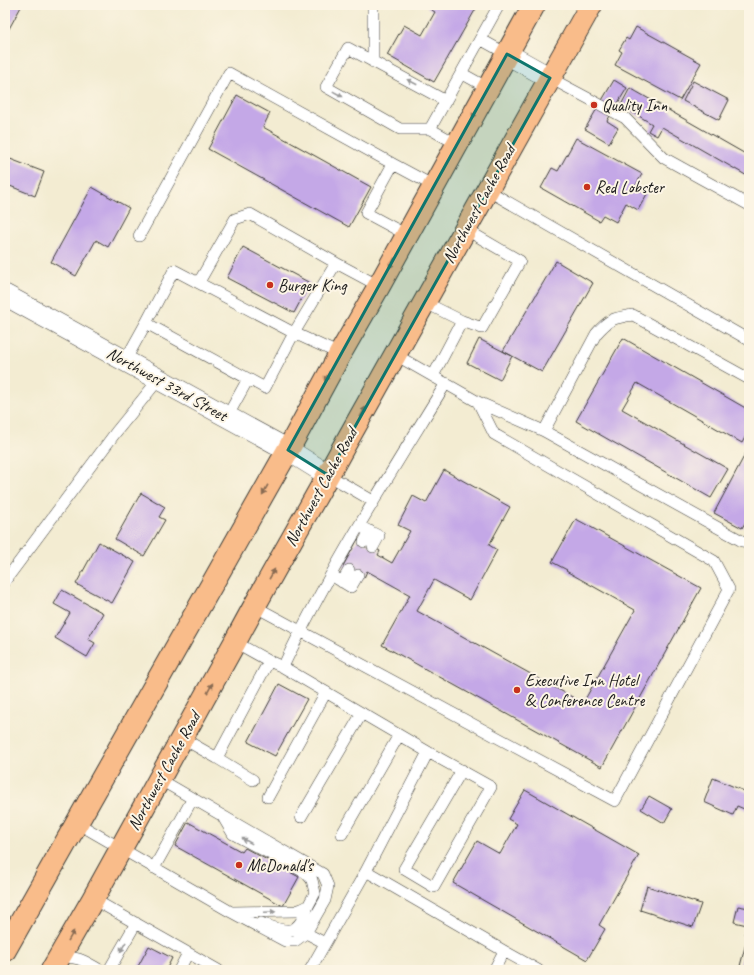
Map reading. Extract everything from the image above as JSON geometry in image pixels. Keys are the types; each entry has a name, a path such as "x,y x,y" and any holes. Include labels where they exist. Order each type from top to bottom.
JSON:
{"main road":[{"name":"Northwest Cache Road","path":"55,964 93,899 394,354 591,5"},
{"path":"5,950 288,450 507,54 530,7"}],"street":[{"path":"507,54 550,78"},
{"name":"Northwest 33rd Street","path":"5,295 288,450 328,474"}],"lane":[{"path":"373,5 373,62"},
{"path":"430,129 499,5"},
{"path":"480,39 507,54"},
{"path":"446,101 348,48 326,87 400,129 430,129 457,144"},
{"path":"139,236 229,73 434,186"},
{"path":"461,73 488,88"},
{"path":"550,78 625,118 664,158 749,206"},
{"path":"393,164 366,213 407,235"},
{"path":"487,190 749,340"},
{"path":"198,282 235,219 250,214 379,286"},
{"path":"424,302 462,321 482,328 520,261 465,229"},
{"path":"146,323 265,388 294,334 336,263"},
{"path":"125,360 174,270 294,334 340,354"},
{"path":"544,431 596,334 606,323 617,317 633,315 749,379"},
{"path":"433,376 462,321"},
{"path":"394,354 478,402 544,431 742,541 749,542"},
{"path":"227,417 248,378"},
{"path":"5,581 116,432 159,379"},
{"path":"283,667 301,630 373,501 446,383"},
{"path":"254,606 301,630 615,801 729,589 714,561 494,434 478,402"},
{"path":"328,474 373,501"},
{"path":"359,526 379,536 368,545"},
{"path":"331,575 342,582 353,572"},
{"path":"235,642 283,667 428,752 462,770 491,786 434,887 404,870 462,770"},
{"path":"217,758 269,661"},
{"path":"268,797 326,692"},
{"path":"301,817 362,713"},
{"path":"342,834 399,735"},
{"path":"182,738 253,780"},
{"path":"310,970 366,871 428,752"},
{"path":"78,823 120,849 230,912 285,941 296,941 306,933 325,900 328,886 323,874 159,779"},
{"path":"154,868 193,798"},
{"path":"222,816 233,834 306,873 312,880 315,893 303,918 296,928 289,930 230,912"},
{"path":"366,871 538,970"},
{"path":"93,899 218,970"},
{"path":"230,912 296,911 308,906"},
{"path":"109,970 136,923"},
{"path":"306,933 325,943"},
{"path":"494,970 504,951"},
{"path":"179,970 188,953"},
{"path":"55,964 70,957 80,959 100,970"}],"highlighted area":[{"path":"507,54 550,78 328,475 288,450"}],"building":[{"path":"5,5 22,5 5,36"},
{"path":"429,5 478,5 434,82 387,55 404,25 422,35 435,12 427,7"},
{"path":"636,27 701,63 680,100 615,65 622,52 619,50 626,38 629,40"},
{"path":"614,80 627,88 607,121 618,128 609,143 585,129"},
{"path":"693,81 729,100 719,120 683,101"},
{"path":"630,88 749,156 749,177 662,127 657,136 648,131 652,124 621,105"},
{"path":"237,95 270,113 263,127 371,187 349,227 208,149"},
{"path":"576,138 642,174 635,187 647,194 638,210 626,203 616,222 603,215 599,221 541,188 552,168 558,171"},
{"path":"5,157 44,172 35,196 5,184"},
{"path":"92,187 129,208 108,247 96,240 76,276 51,262"},
{"path":"243,247 310,283 294,313 227,278"},
{"path":"556,261 593,283 542,372 503,351"},
{"path":"623,338 749,410 749,430 742,443 637,383 622,409 728,469 711,498 576,421"},
{"path":"479,339 512,356 500,380 467,363"},
{"path":"749,447 749,516 742,528 714,513"},
{"path":"444,470 510,507 489,545 497,550 470,600 434,580 417,611 583,703 635,610 552,562 576,519 701,588 602,767 382,645 410,595 367,571 364,578 343,566 358,539 380,551 378,555 392,563 410,531 398,525 413,496 426,503"},
{"path":"141,493 165,507 159,517 165,520 144,556 115,539"},
{"path":"99,542 135,562 112,603 76,584"},
{"path":"62,590 103,613 88,639 95,643 87,657 55,638 70,613 54,604"},
{"path":"279,684 307,699 275,756 248,742"},
{"path":"713,778 749,793 749,811 737,806 733,815 704,802"},
{"path":"525,790 639,855 599,925 605,929 587,960 453,883 477,841 500,854 517,824 508,819"},
{"path":"649,796 672,809 664,823 641,809"},
{"path":"188,822 242,852 245,848 299,877 283,906 175,846"},
{"path":"647,886 701,904 693,927 640,910"},
{"path":"738,906 749,908 749,935 744,934 747,925 734,922"},
{"path":"746,943 749,944 749,970 739,970"},
{"path":"149,946 172,958 166,970 136,970"}],"place":[{"name":"Quality Inn","path":"594,105"},
{"name":"Red Lobster","path":"587,187"},
{"name":"Burger King","path":"270,285"},
{"name":"Executive Inn Hotel & Conference Centre","path":"517,690"},
{"name":"McDonald's","path":"239,865"}]}
